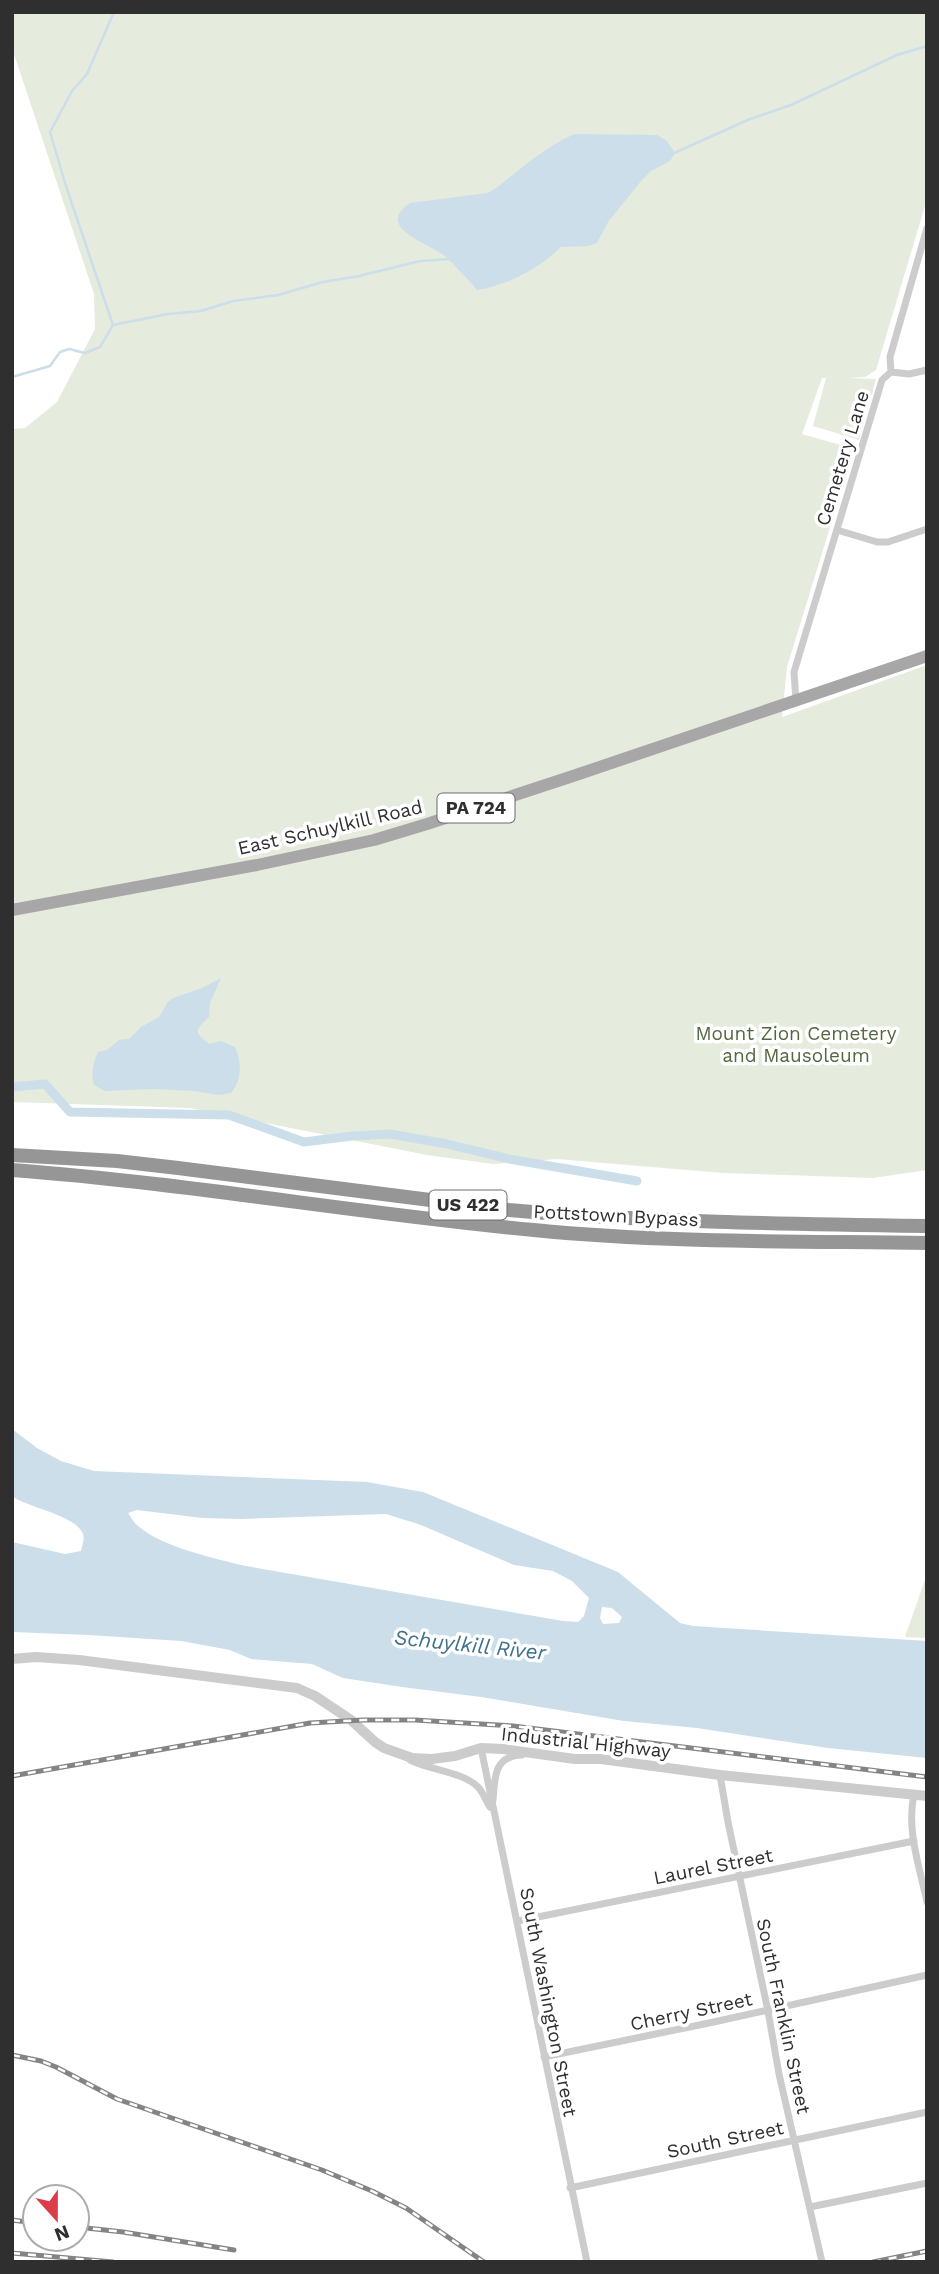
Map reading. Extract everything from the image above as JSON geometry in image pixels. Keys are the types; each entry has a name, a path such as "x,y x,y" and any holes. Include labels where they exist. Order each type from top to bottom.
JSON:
{"highway":[{"name":"Pottstown Bypass","path":"12,1155 142,1164 509,1210 572,1215 735,1224 927,1226"},
{"name":"Pottstown Bypass","path":"12,1170 99,1176 534,1230 663,1238 927,1243"},
{"path":"870,1242 885,1247 927,1252"}],"main road":[{"name":"East Schuylkill Road","path":"12,910 257,865 374,840 927,656"}],"street":[{"name":"Cemetery Lane","path":"796,701 794,672 882,380 891,372 890,357 927,228"},
{"path":"891,372 916,373 927,370"},
{"path":"837,530 877,542 888,542 927,529"},
{"name":"Industrial Highway","path":"12,1659 36,1657 79,1660 297,1688 315,1696 351,1720 374,1742 412,1758 455,1756 481,1748 503,1749 927,1796"},
{"path":"384,1748 426,1768 458,1775 478,1787 492,1811"},
{"name":"South Washington Street","path":"481,1748 587,2262"},
{"path":"492,1811 495,1770 502,1762 515,1755 545,1755"},
{"name":"South Franklin Street","path":"720,1775 794,2140 822,2262"},
{"path":"914,1795 910,1808 914,1841 927,1902"},
{"name":"Laurel Street","path":"518,1921 914,1841"},
{"name":"Cherry Street","path":"544,2057 927,1975"},
{"name":"South Street","path":"570,2188 927,2112"},
{"path":"810,2207 927,2183"}],"green space":[{"name":"Mount Zion Cemetery and Mausoleum","path":"12,12 927,12 927,199 876,370 865,377 848,378 876,379 859,440 813,426 826,378 822,378 802,434 854,449 787,667 782,717 927,665 927,1170 873,1178 723,1173 557,1159 493,1164 427,1155 190,1108 12,1102 12,429 25,428 57,402 95,329 94,294 12,48"},
{"path":"927,1574 927,1638 905,1637"}],"water":[{"path":"575,134 657,135 666,140 675,153 670,161 651,171 641,181 608,222 597,243 561,247 522,275 477,290 446,257 401,227 398,220 400,212 410,203 487,193 543,152"},
{"path":"221,978 210,1003 209,1017 198,1033 209,1044 221,1041 235,1047 240,1071 231,1093 219,1095 154,1089 105,1091 94,1085 93,1068 98,1052 107,1050 119,1040 129,1039 141,1027 159,1017 173,998"},
{"name":"Schuylkill River","path":"12,1429 37,1448 61,1461 94,1471 367,1482 423,1492 618,1572 680,1623 927,1641 927,1758 624,1721 343,1678 312,1664 251,1659 230,1650 181,1641 12,1632 12,1542 65,1554 81,1551 84,1538 79,1527 71,1522 12,1496","holes":["137,1510 202,1518 240,1519 386,1514 421,1525 514,1565 553,1571 572,1581 589,1598 584,1616 578,1622 563,1621 246,1566 161,1540 134,1522 128,1513","602,1607 612,1608 622,1617 619,1623 603,1624 600,1618"]}],"waterway":[{"path":"113,325 50,132 72,91 87,74 114,12"},
{"path":"672,154 750,119 791,105 897,55 927,46"},
{"path":"12,377 50,366 60,352 69,349 85,353 100,347 113,325 168,314 201,311 233,301 278,295 323,282 420,261 450,259"},
{"path":"12,1087 45,1084 70,1112 229,1115 304,1142 390,1134 509,1159 637,1181"}],"railway":[{"path":"12,1776 310,1723 415,1720 513,1726 927,1777"},
{"path":"12,2055 41,2061 117,2099 322,2170 372,2191 406,2208 484,2262"},
{"path":"12,2220 21,2221"},
{"path":"91,2229 234,2250"},
{"path":"873,2262 927,2251"},
{"path":"12,2253 113,2262"}]}
